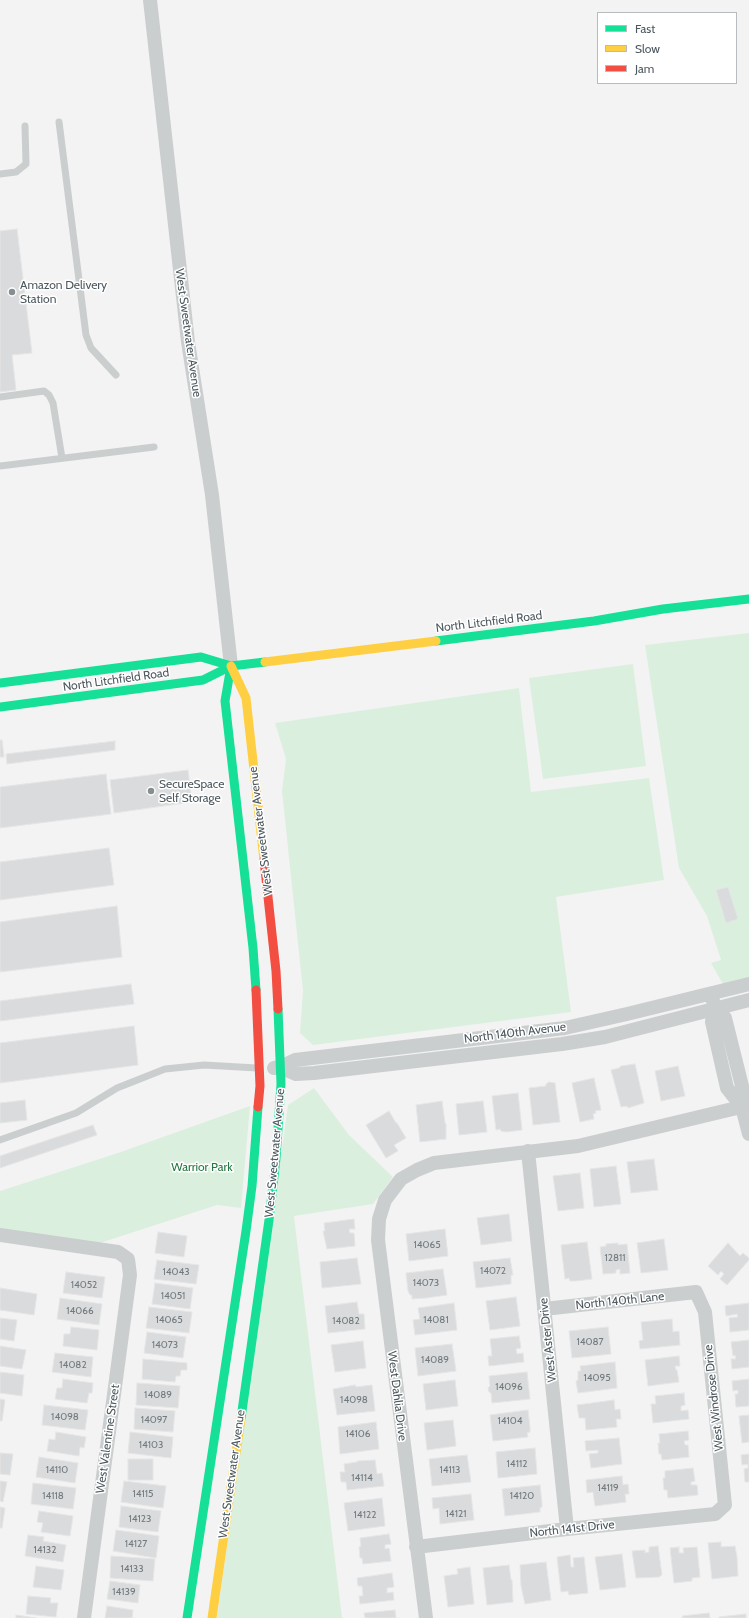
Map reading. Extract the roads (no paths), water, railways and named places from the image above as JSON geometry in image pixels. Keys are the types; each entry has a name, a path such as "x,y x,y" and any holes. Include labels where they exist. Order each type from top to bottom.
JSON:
{"street":[{"name":"West Sweetwater Avenue","path":"150,0 188,342 212,495 231,666 225,701 253,948 258,1010 260,1068 258,1119 226,1438 212,1618"},
{"name":"North Litchfield Road","path":"0,707 202,680 231,666 586,622 663,609 749,600"},
{"name":"North Litchfield Road","path":"0,683 201,658 231,666"},
{"name":"West Sweetwater Avenue","path":"187,1618 226,1438 273,1190 280,1109 276,971 246,698 231,666"},
{"name":"North 140th Avenue","path":"280,1068 295,1060 565,1028 749,984"},
{"path":"711,994 714,1008 712,1022 728,1088 745,1106 749,1134"},
{"name":"North 140th Avenue","path":"260,1068 280,1068 296,1074 314,1073 562,1044 605,1037 749,1000"},
{"path":"528,1151 578,1146 745,1106"},
{"name":"West Dahlia Drive","path":"426,1618 378,1240 379,1218 385,1200 401,1179 417,1170 434,1163 528,1151"},
{"name":"West Aster Drive","path":"528,1151 567,1529"},
{"name":"West Valentine Street","path":"0,1235 118,1252 128,1259 130,1275 84,1618"},
{"name":"North 140th Lane","path":"544,1309 696,1292"},
{"name":"West Windrose Drive","path":"696,1292 705,1312 725,1505"},
{"name":"North 141st Drive","path":"416,1547 567,1529 715,1514 725,1505"}],"lane":[{"path":"58,122 86,336 91,348 116,374"},
{"path":"0,174 16,172 26,164 25,126"},
{"path":"0,397 44,391 49,395 53,403 62,458"},
{"path":"0,466 154,447"},
{"path":"0,1140 76,1113 118,1088 165,1069 204,1065 260,1068"}],"place":[{"name":"Amazon Delivery Station","path":"12,292"},
{"name":"SecureSpace Self Storage","path":"151,791"}],"park label":[{"name":"Warrior Park","path":"202,1167"}]}
